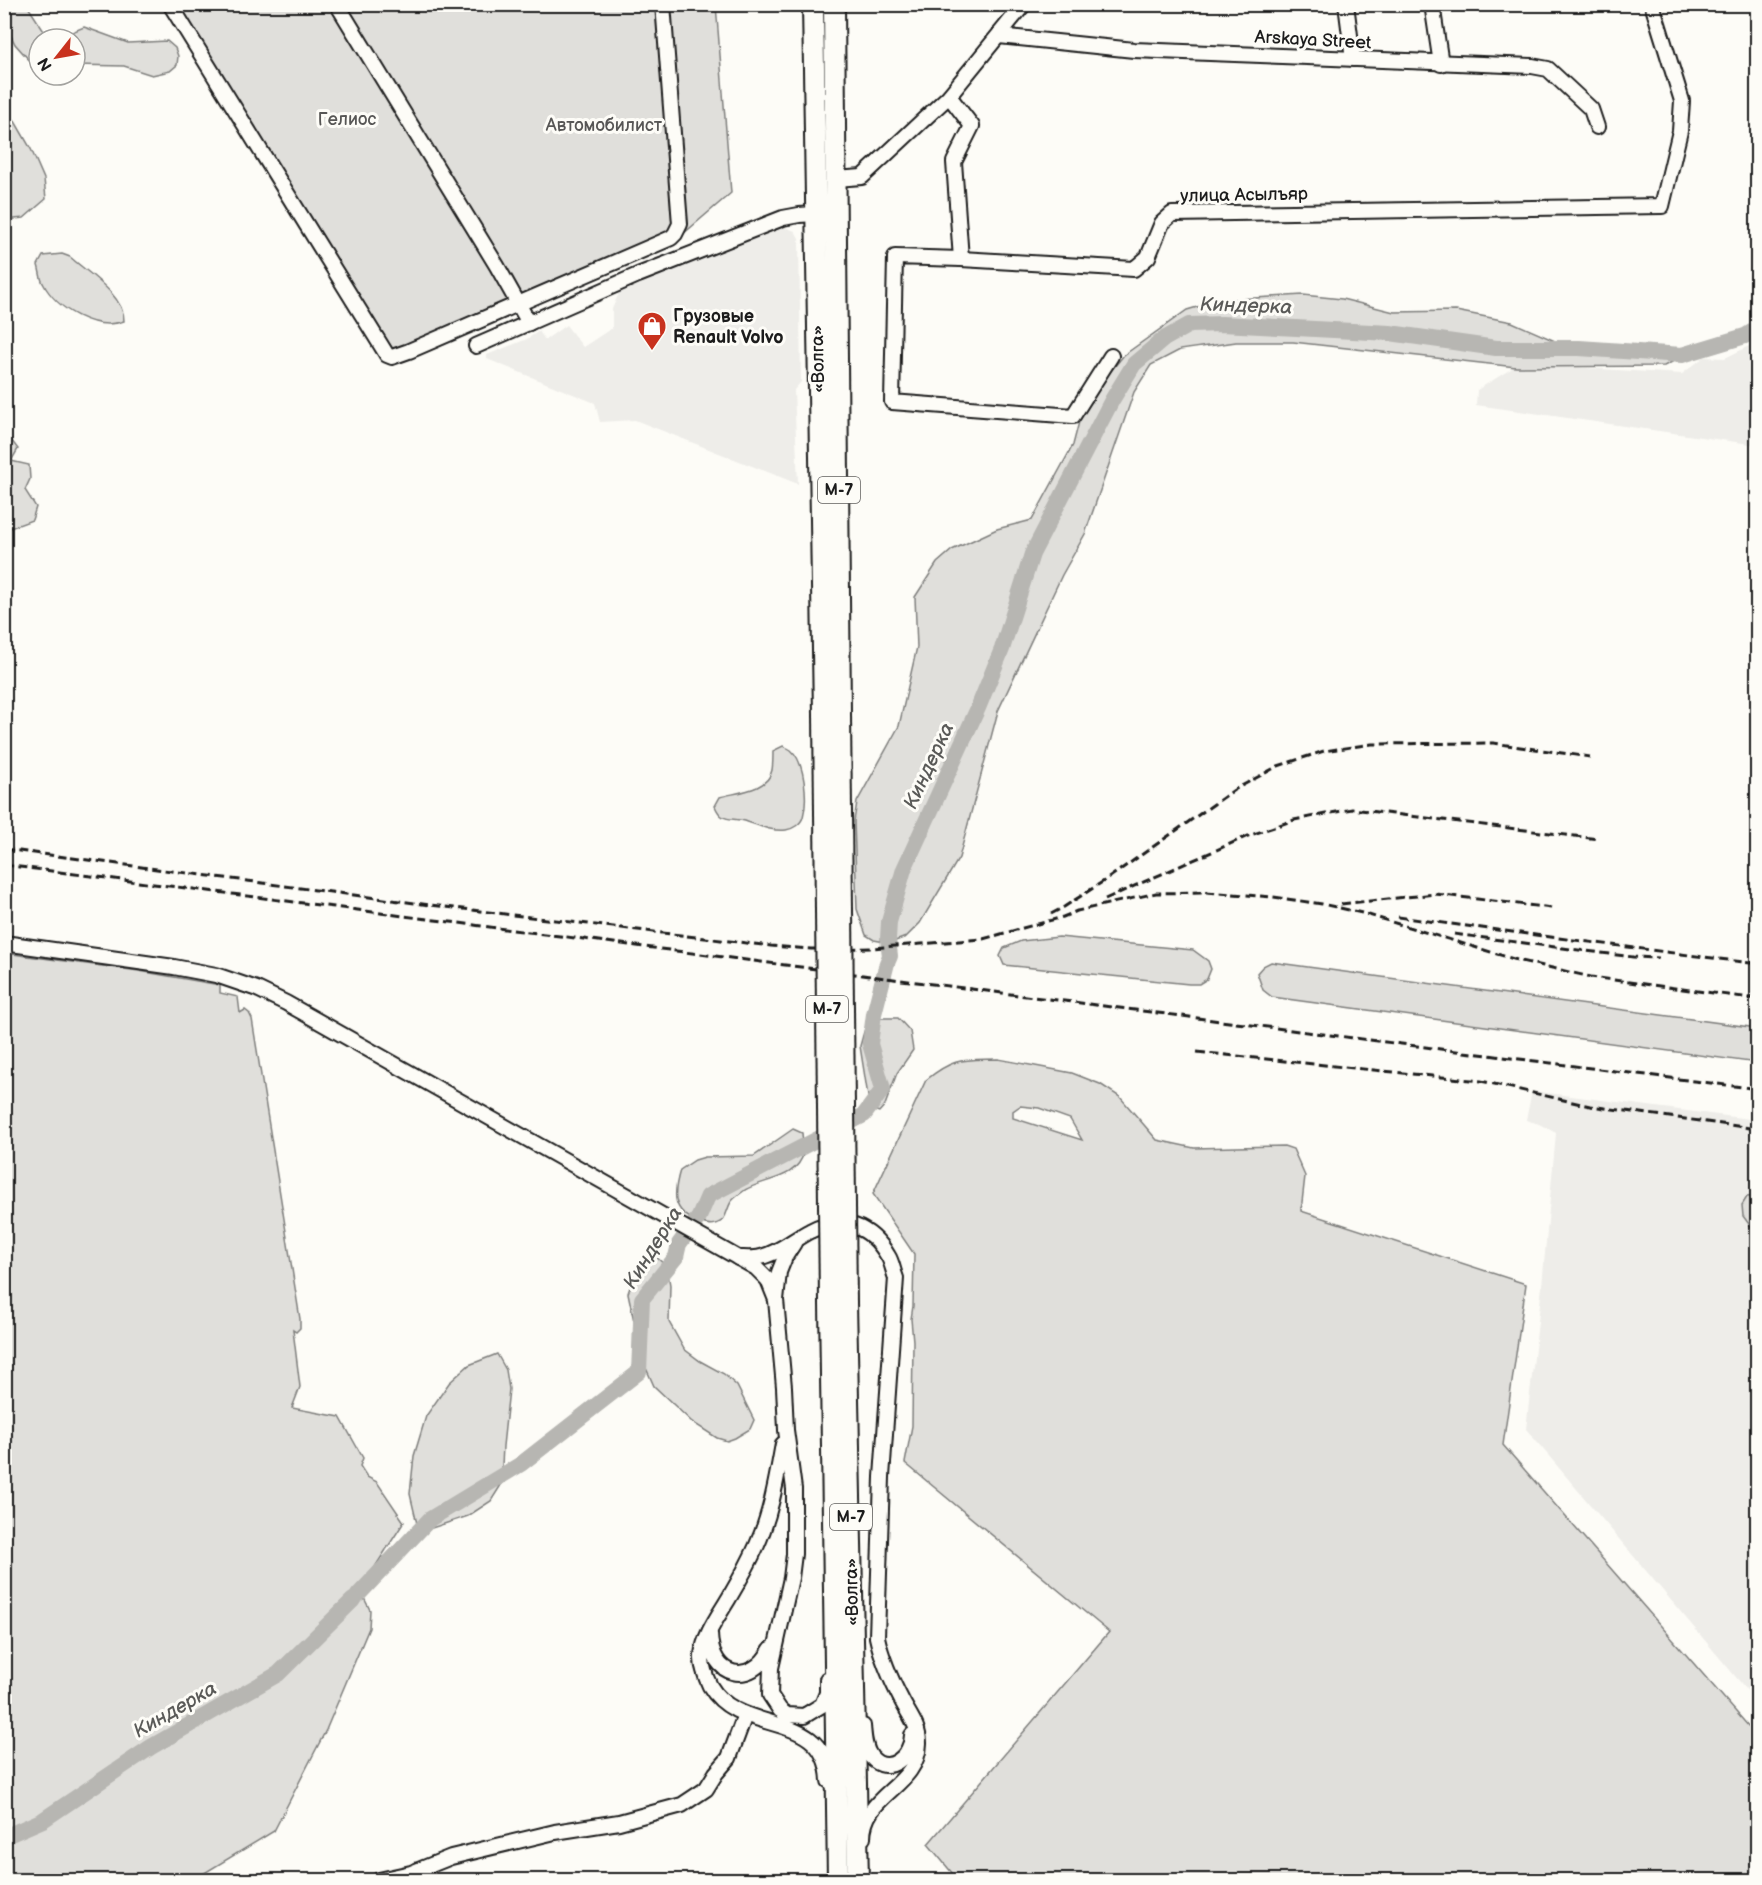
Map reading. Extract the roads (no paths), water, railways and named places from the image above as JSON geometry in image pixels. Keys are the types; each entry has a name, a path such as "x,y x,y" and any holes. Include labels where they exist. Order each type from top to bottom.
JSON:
{"highway":[{"name":"«Волга»","path":"813,4 815,214 832,714"},
{"name":"«Волга»","path":"832,714 836,179 834,4"},
{"name":"М-7","path":"832,714 838,1303"},
{"name":"«Волга»","path":"838,1303 834,1615 838,1881"},
{"name":"«Волга»","path":"838,1303 854,1673 858,1881"}],"street":[{"path":"170,4 387,355 392,357 671,238 675,234 680,224 663,4"},
{"path":"337,4 497,266 529,323"},
{"path":"836,179 862,177 949,96 1024,4"},
{"path":"1346,4 1353,59"},
{"path":"1432,4 1442,64"},
{"name":"улица Асылъяр","path":"961,260 1134,269 1148,257 1162,223 1172,214 1662,206 1680,131 1682,101 1652,4"},
{"name":"Arskaya Street","path":"999,36 1134,50 1532,66 1548,69 1591,109 1597,127"},
{"path":"949,96 972,126 954,162 961,260 895,257 892,402 1073,416 1111,356"},
{"path":"476,346 638,275 783,218 815,214"},
{"path":"4,943 174,967 216,975 257,989 286,1003 738,1258 762,1273 768,1280 776,1300"},
{"path":"738,1258 761,1257 776,1252 797,1238 822,1226 839,1224 858,1226 871,1235 889,1257 896,1278 882,1477 877,1637 881,1655 911,1726 912,1739 907,1755 898,1762 891,1765 878,1763 872,1758 864,1743 862,1703 854,1673"},
{"path":"797,1238 784,1257 778,1272 776,1300 786,1430 794,1489 794,1554 791,1578 771,1668 770,1695 780,1710 787,1714 804,1716 817,1709 825,1700 828,1647 834,1615"},
{"path":"786,1430 775,1487 758,1544 710,1630 702,1656 706,1680 716,1696 726,1706 745,1715 805,1735 816,1743 825,1757 829,1776 831,1832 838,1857"},
{"path":"710,1630 710,1644 715,1658 722,1667 729,1672 736,1673 751,1671 765,1661 777,1639"},
{"path":"864,1881 863,1833 868,1817 883,1797 910,1772 918,1753 916,1725 903,1704"},
{"path":"379,1881 411,1873 450,1857 555,1832 619,1822 682,1805 706,1789 729,1758 745,1715"}],"waterway":[{"name":"Киндерка","path":"358,1595 430,1519 521,1464 639,1372 642,1299 676,1257 679,1244 699,1217 708,1196 864,1115 883,1089 870,1044 874,1014 890,956 889,922 904,869 978,708 1002,649 1032,554 1112,400 1134,364 1164,339 1189,325 1222,324 1390,333 1496,348 1579,348 1682,355 1745,336 1758,328"},
{"name":"Киндерка","path":"4,1837 43,1820 151,1747 278,1674 353,1600"}],"railway":[{"path":"1051,914 1107,879 1234,790 1278,766 1324,751 1372,744 1493,743 1590,757"},
{"path":"1105,899 1248,836 1294,820 1352,809 1599,839"},
{"path":"4,849 430,905 811,949 871,948 983,939 1077,911 1156,893 1206,892 1273,897 1362,913 1517,960 1591,977 1758,999"},
{"path":"4,865 1758,1089"},
{"path":"1341,904 1435,894 1552,908"},
{"path":"1398,917 1758,964"},
{"path":"1454,934 1633,957 1659,958"},
{"path":"1197,1052 1481,1081 1590,1106 1758,1129"}],"place":[{"name":"Грузовые Renault Volvo","path":"652,352"}],"park label":[{"name":"Гелиос","path":"347,119"},
{"name":"Автомобилист","path":"604,125"}]}
